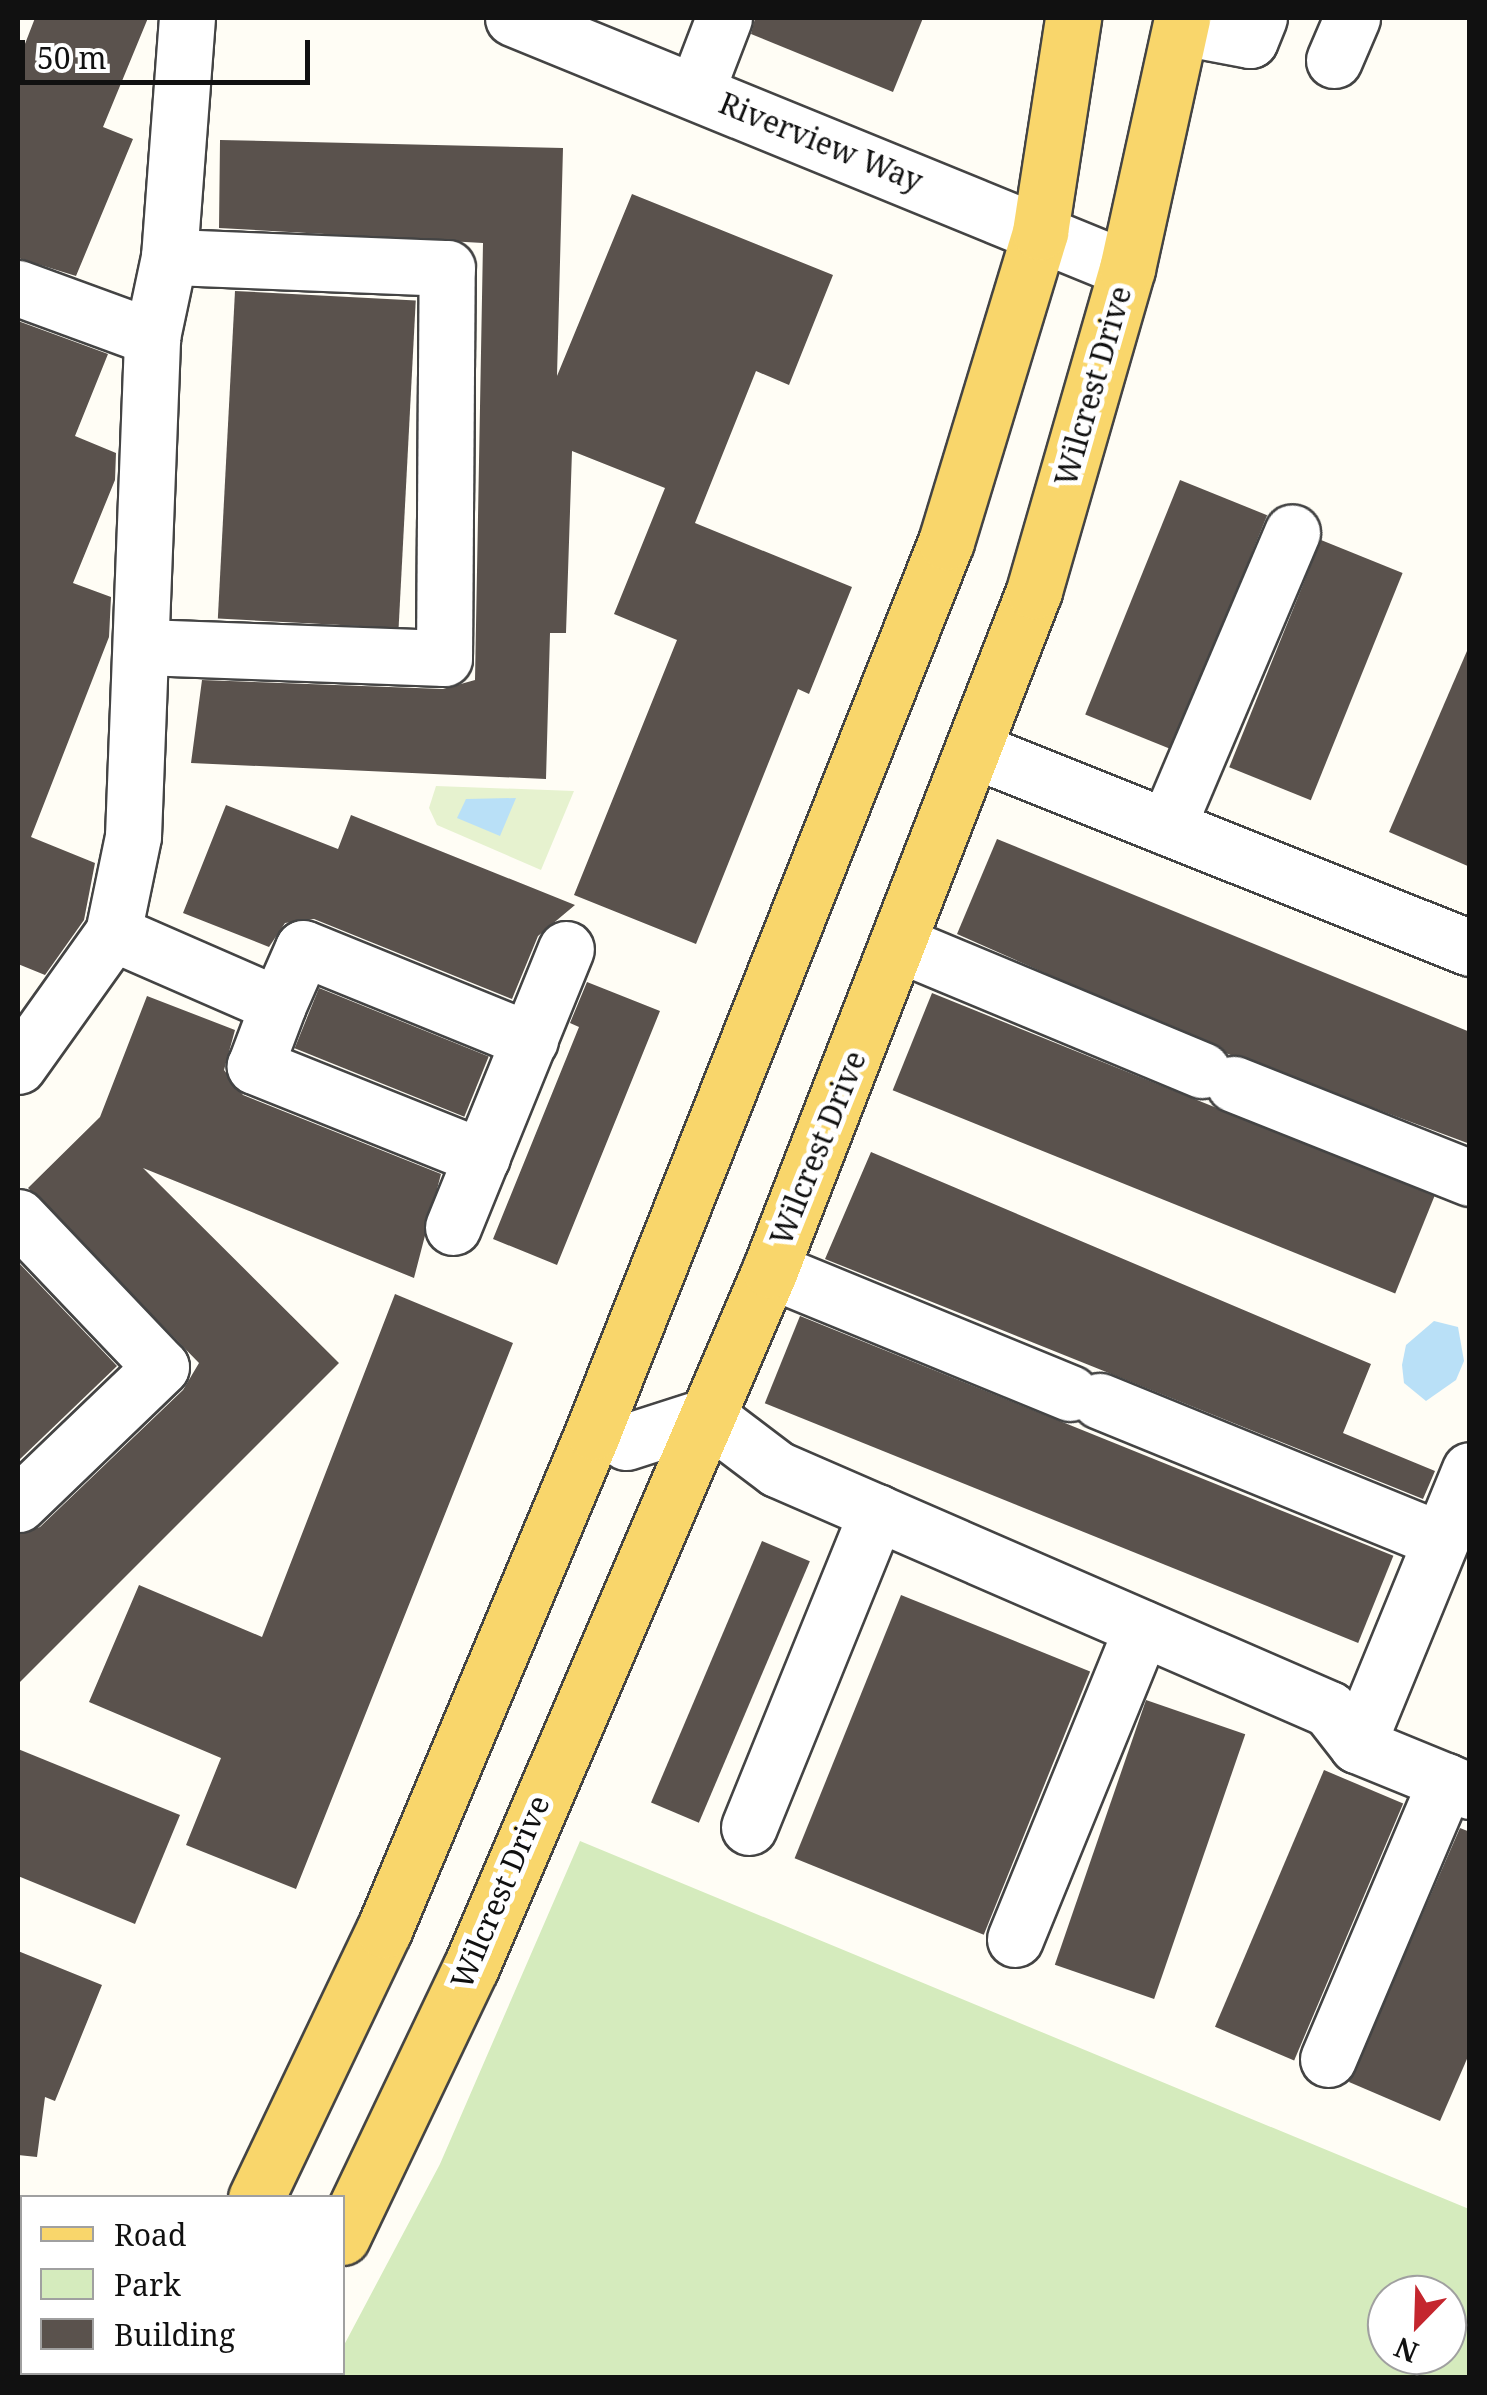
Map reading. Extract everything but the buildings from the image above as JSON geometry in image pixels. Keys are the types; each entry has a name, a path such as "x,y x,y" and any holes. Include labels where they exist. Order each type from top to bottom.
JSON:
{"main road":[{"path":"257,2195 384,1930 593,1432 946,542 1040,232 1073,18"},
{"name":"Wilcrest Drive","path":"345,2231 470,1966 770,1270 974,750 1034,591 1128,268 1181,22"}],"street":[{"path":"18,1066 113,933 134,836 152,337 169,257 188,18"},
{"name":"Riverview Way","path":"513,18 1128,268"},
{"path":"696,91 724,18"},
{"path":"1181,22 1250,40 1259,18"},
{"path":"142,647 444,658 448,268 169,257"},
{"path":"18,288 152,337"},
{"path":"1166,827 1292,532"},
{"path":"974,750 1470,948"},
{"path":"113,933 278,1005"},
{"path":"899,944 1470,1178"},
{"path":"482,1157 255,1066 278,1005 302,948 530,1040"},
{"path":"454,1227 566,949"},
{"path":"18,1216 161,1367 18,1504"},
{"path":"770,1270 1440,1540"},
{"path":"626,1442 706,1416 776,1469 1329,1708 1357,1745 1458,1786 1328,2058"},
{"path":"1357,1745 1470,1470"},
{"path":"748,1827 877,1512"},
{"path":"1015,1939 1142,1628"}],"green space":[{"path":"436,786 574,791 541,870 437,825 429,808"},
{"path":"580,1841 1469,2209 1469,2377 325,2377 345,2375 345,2343 440,2164"}],"water":[{"path":"516,798 500,836 457,818 466,799"},
{"path":"1434,1321 1458,1327 1464,1361 1456,1380 1426,1401 1404,1383 1402,1365 1406,1345"}]}
